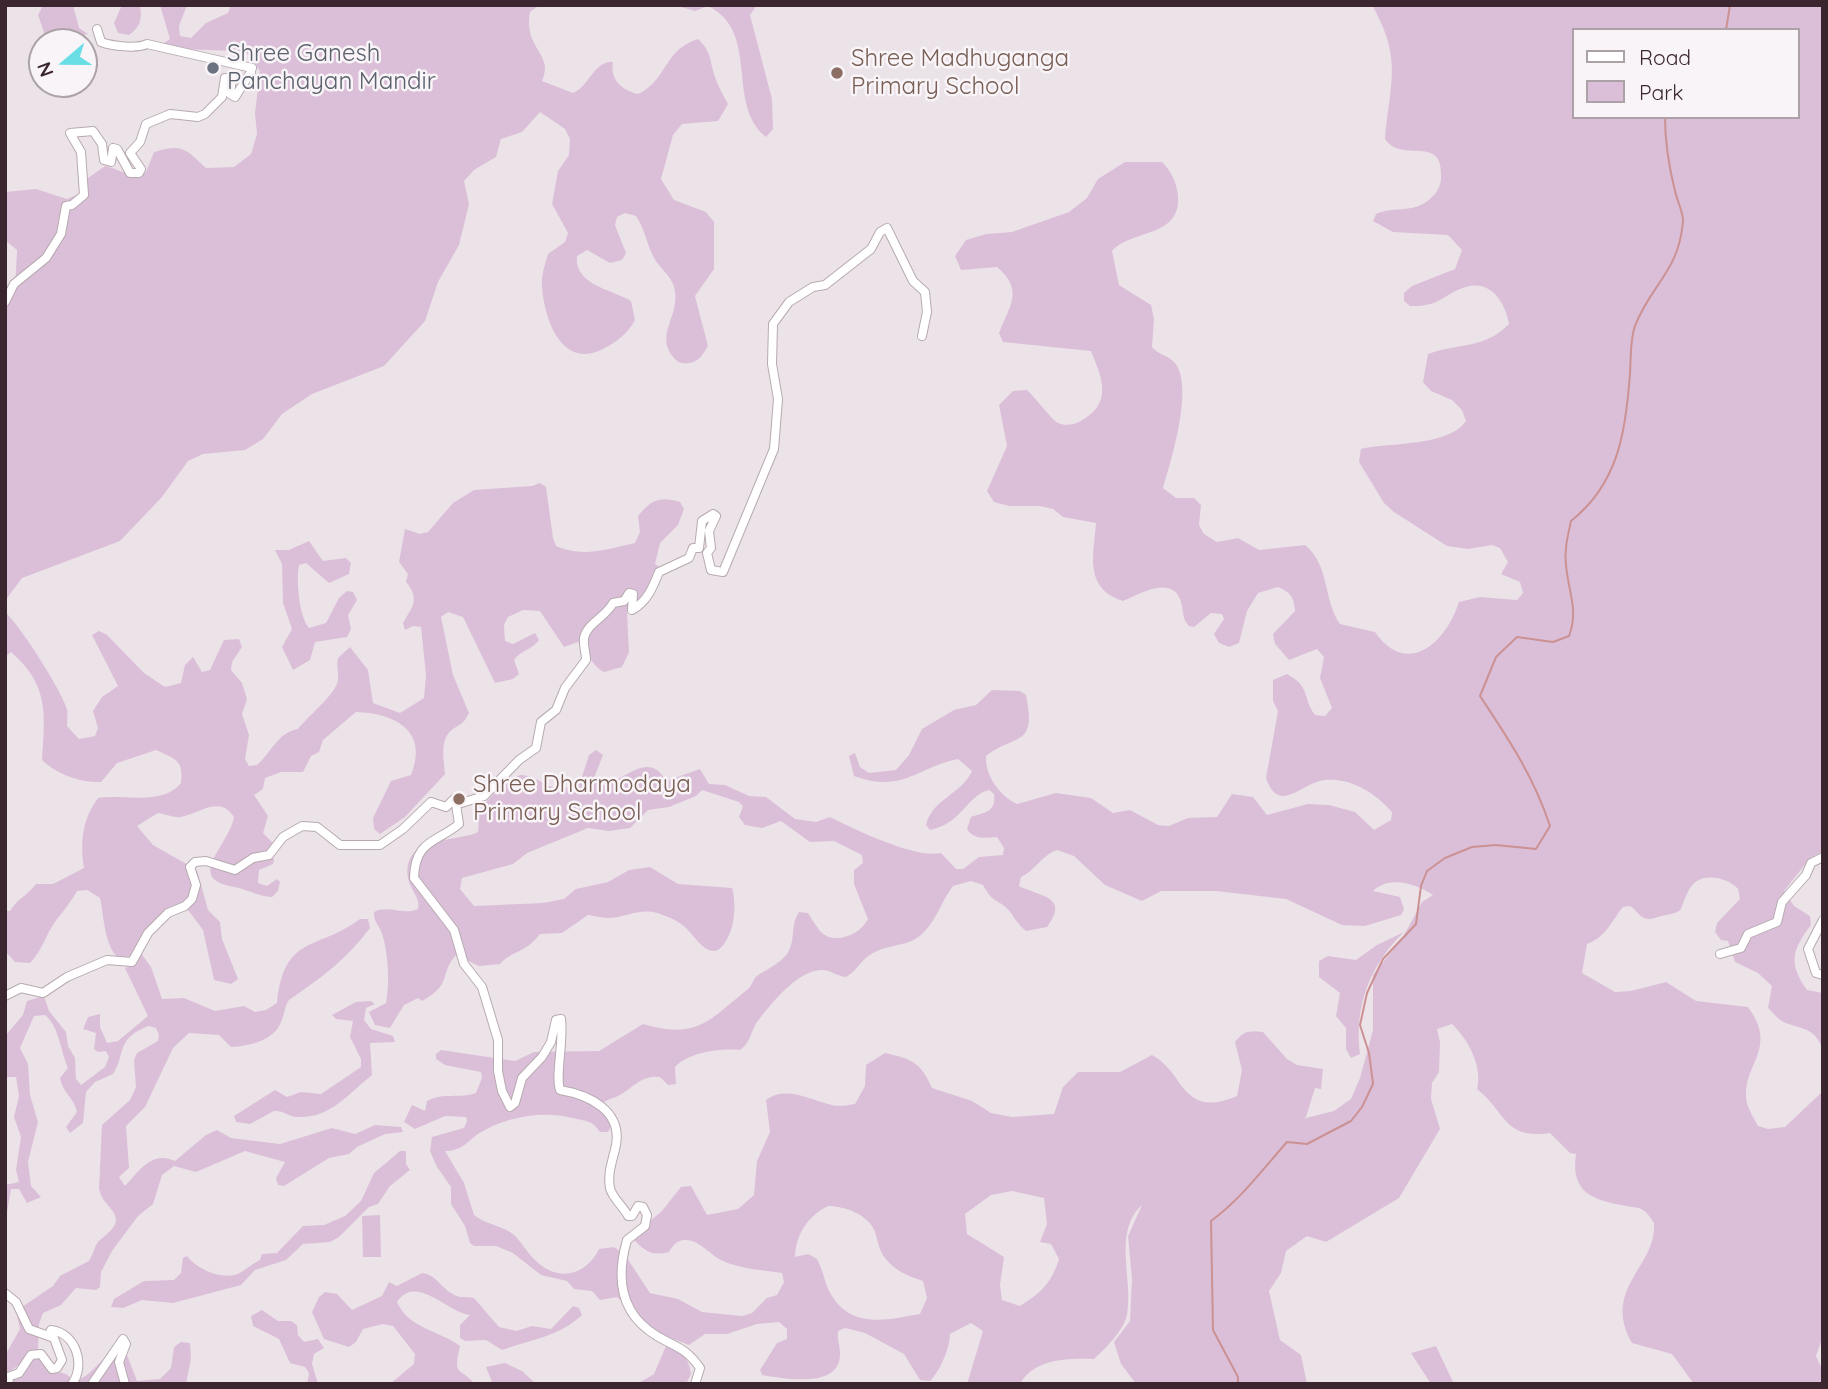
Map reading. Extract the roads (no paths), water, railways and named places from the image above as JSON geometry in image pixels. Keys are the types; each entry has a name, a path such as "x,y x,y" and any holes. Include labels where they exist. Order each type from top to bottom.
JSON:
{"street":[{"path":"5,302 14,284 46,258 61,234 66,206 72,205 84,195 81,152 70,133 93,131 102,144 104,160 111,162 113,148 117,149 131,173 139,173 142,169 130,153 140,142 146,124 170,114 198,117 205,114 222,97 225,78 232,78 230,94 235,97 251,70 147,44 140,48 125,44 113,46 101,42 98,32"},
{"path":"458,804 484,796 519,760 536,748 541,722 556,710 565,688 586,660 584,637 591,625 605,616 613,603 624,601 629,593 633,594 632,610 636,609 648,597 659,572 689,558 693,548 699,548 702,522 713,514 716,516 709,531 708,562 711,570 723,572 774,449 778,399 774,389 770,342 773,324 789,302 813,287 825,285 871,249 880,232 887,228 913,281 925,292 928,312 922,336"},
{"path":"5,996 21,988 43,993 67,977 107,960 132,962 148,933 168,913 185,906 192,899 196,885 190,867 195,862 206,861 235,870 253,858 269,855 283,836 302,826 317,827 340,845 375,846 403,829 431,802 446,807 455,798 459,824 428,842 422,849 414,878 454,930 464,964 482,987 498,1040 498,1071 505,1103 510,1107 515,1103 522,1078 542,1057 551,1042 556,1020 561,1019 563,1054 558,1077 560,1090 598,1103 611,1115 618,1133 610,1166 612,1194 628,1216 632,1216 638,1206 643,1207 648,1215 645,1226 627,1240 621,1286 624,1298 632,1317 659,1338 681,1347 693,1359 700,1368 695,1384"},
{"path":"1720,954 1741,948 1748,934 1777,922 1782,902 1806,875 1811,863 1823,857"},
{"path":"1823,920 1808,949 1816,973 1823,975"},
{"path":"5,1293 16,1302 29,1329 49,1335 61,1354 60,1365 52,1368 41,1353 31,1355 19,1373 8,1377 9,1384"},
{"path":"49,1335 51,1330 62,1334 78,1355 79,1367 72,1384"},
{"path":"92,1384 123,1339 126,1345 119,1362 125,1384"}],"waterway":[{"path":"1726,28 1730,5"},
{"path":"1238,1384 1238,1377 1213,1330 1211,1221 1242,1193 1287,1142 1307,1144 1351,1121 1362,1107 1373,1084 1369,1053 1360,1025 1367,993 1383,959 1416,924 1421,886 1427,871 1445,858 1472,847 1496,845 1536,849 1550,826 1528,774 1480,696 1496,657 1517,637 1553,642 1569,636 1572,627 1573,609 1566,554 1571,521 1587,506 1610,473 1626,415 1633,331 1641,312 1670,266 1680,238 1683,217 1669,164 1665,119"}],"place":[{"name":"Shree Ganesh Panchayan Mandir","path":"213,68"},
{"name":"Shree Madhuganga Primary School","path":"837,73"},
{"name":"Shree Dharmodaya Primary School","path":"459,799"}]}
